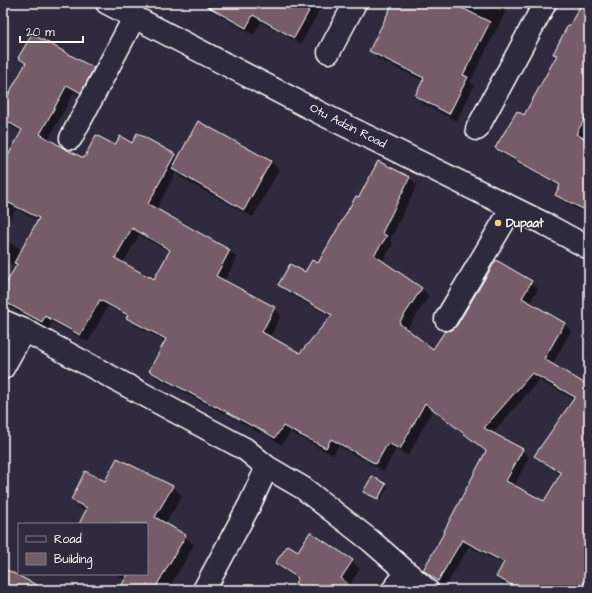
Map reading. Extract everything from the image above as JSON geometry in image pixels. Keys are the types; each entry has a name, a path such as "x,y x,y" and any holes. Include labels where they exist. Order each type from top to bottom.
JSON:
{"street":[{"name":"Otu Adzin Road","path":"108,3 322,114 512,208 589,248"},
{"path":"329,52 355,3"},
{"path":"477,129 545,3"},
{"path":"71,138 135,16"},
{"path":"446,319 512,208"},
{"path":"3,321 24,330 245,449 267,466 303,488 371,541 427,590"},
{"path":"3,368 24,330"},
{"path":"204,590 249,506 267,466"},
{"path":"393,590 407,573"}],"building":[{"path":"201,3 293,3 309,11 294,38 253,15 246,28"},
{"path":"393,3 452,3 490,22 463,75 468,77 449,114 415,96 424,78 369,51"},
{"path":"582,3 589,3 589,111 576,134 589,141 589,212 555,195 560,185 495,148 517,111 524,115 557,55 553,54 568,25 569,26"},
{"path":"32,34 94,68 81,93 67,85 40,134 84,158 96,135 115,145 120,136 132,143 137,133 175,154 148,204 230,250 216,276 275,307 262,332 300,353 332,315 278,285 290,264 305,272 312,260 318,263 356,196 359,197 378,161 410,177 382,233 387,236 374,255 422,288 399,323 433,349 445,331 452,330 457,325 496,260 532,281 522,298 565,323 544,359 584,383 589,376 589,576 579,590 522,590 496,577 504,562 462,540 438,581 423,570 486,451 425,403 400,449 388,443 376,464 331,439 326,448 283,426 275,438 149,371 166,339 126,318 128,315 100,300 80,335 45,316 42,322 3,301 3,289 17,264 14,263 39,218 3,200 3,165 22,130 3,119 3,104 26,63 18,58","holes":["132,228 170,250 154,279 115,258","532,373 575,397 534,456 561,473 544,501 506,481 523,449 484,428"]},
{"path":"198,121 271,161 244,210 172,169"},
{"path":"117,458 173,486 155,517 186,535 154,590 119,590 127,575 148,575 148,523 80,523 87,508 71,500 85,471 105,481"},
{"path":"372,476 386,484 378,499 363,492"},
{"path":"310,532 353,560 341,578 355,590 306,590 295,583 298,578 275,563 288,545 298,551"},
{"path":"3,568 47,590 3,590"}],"place":[{"name":"Dupaat","path":"498,223"}]}
